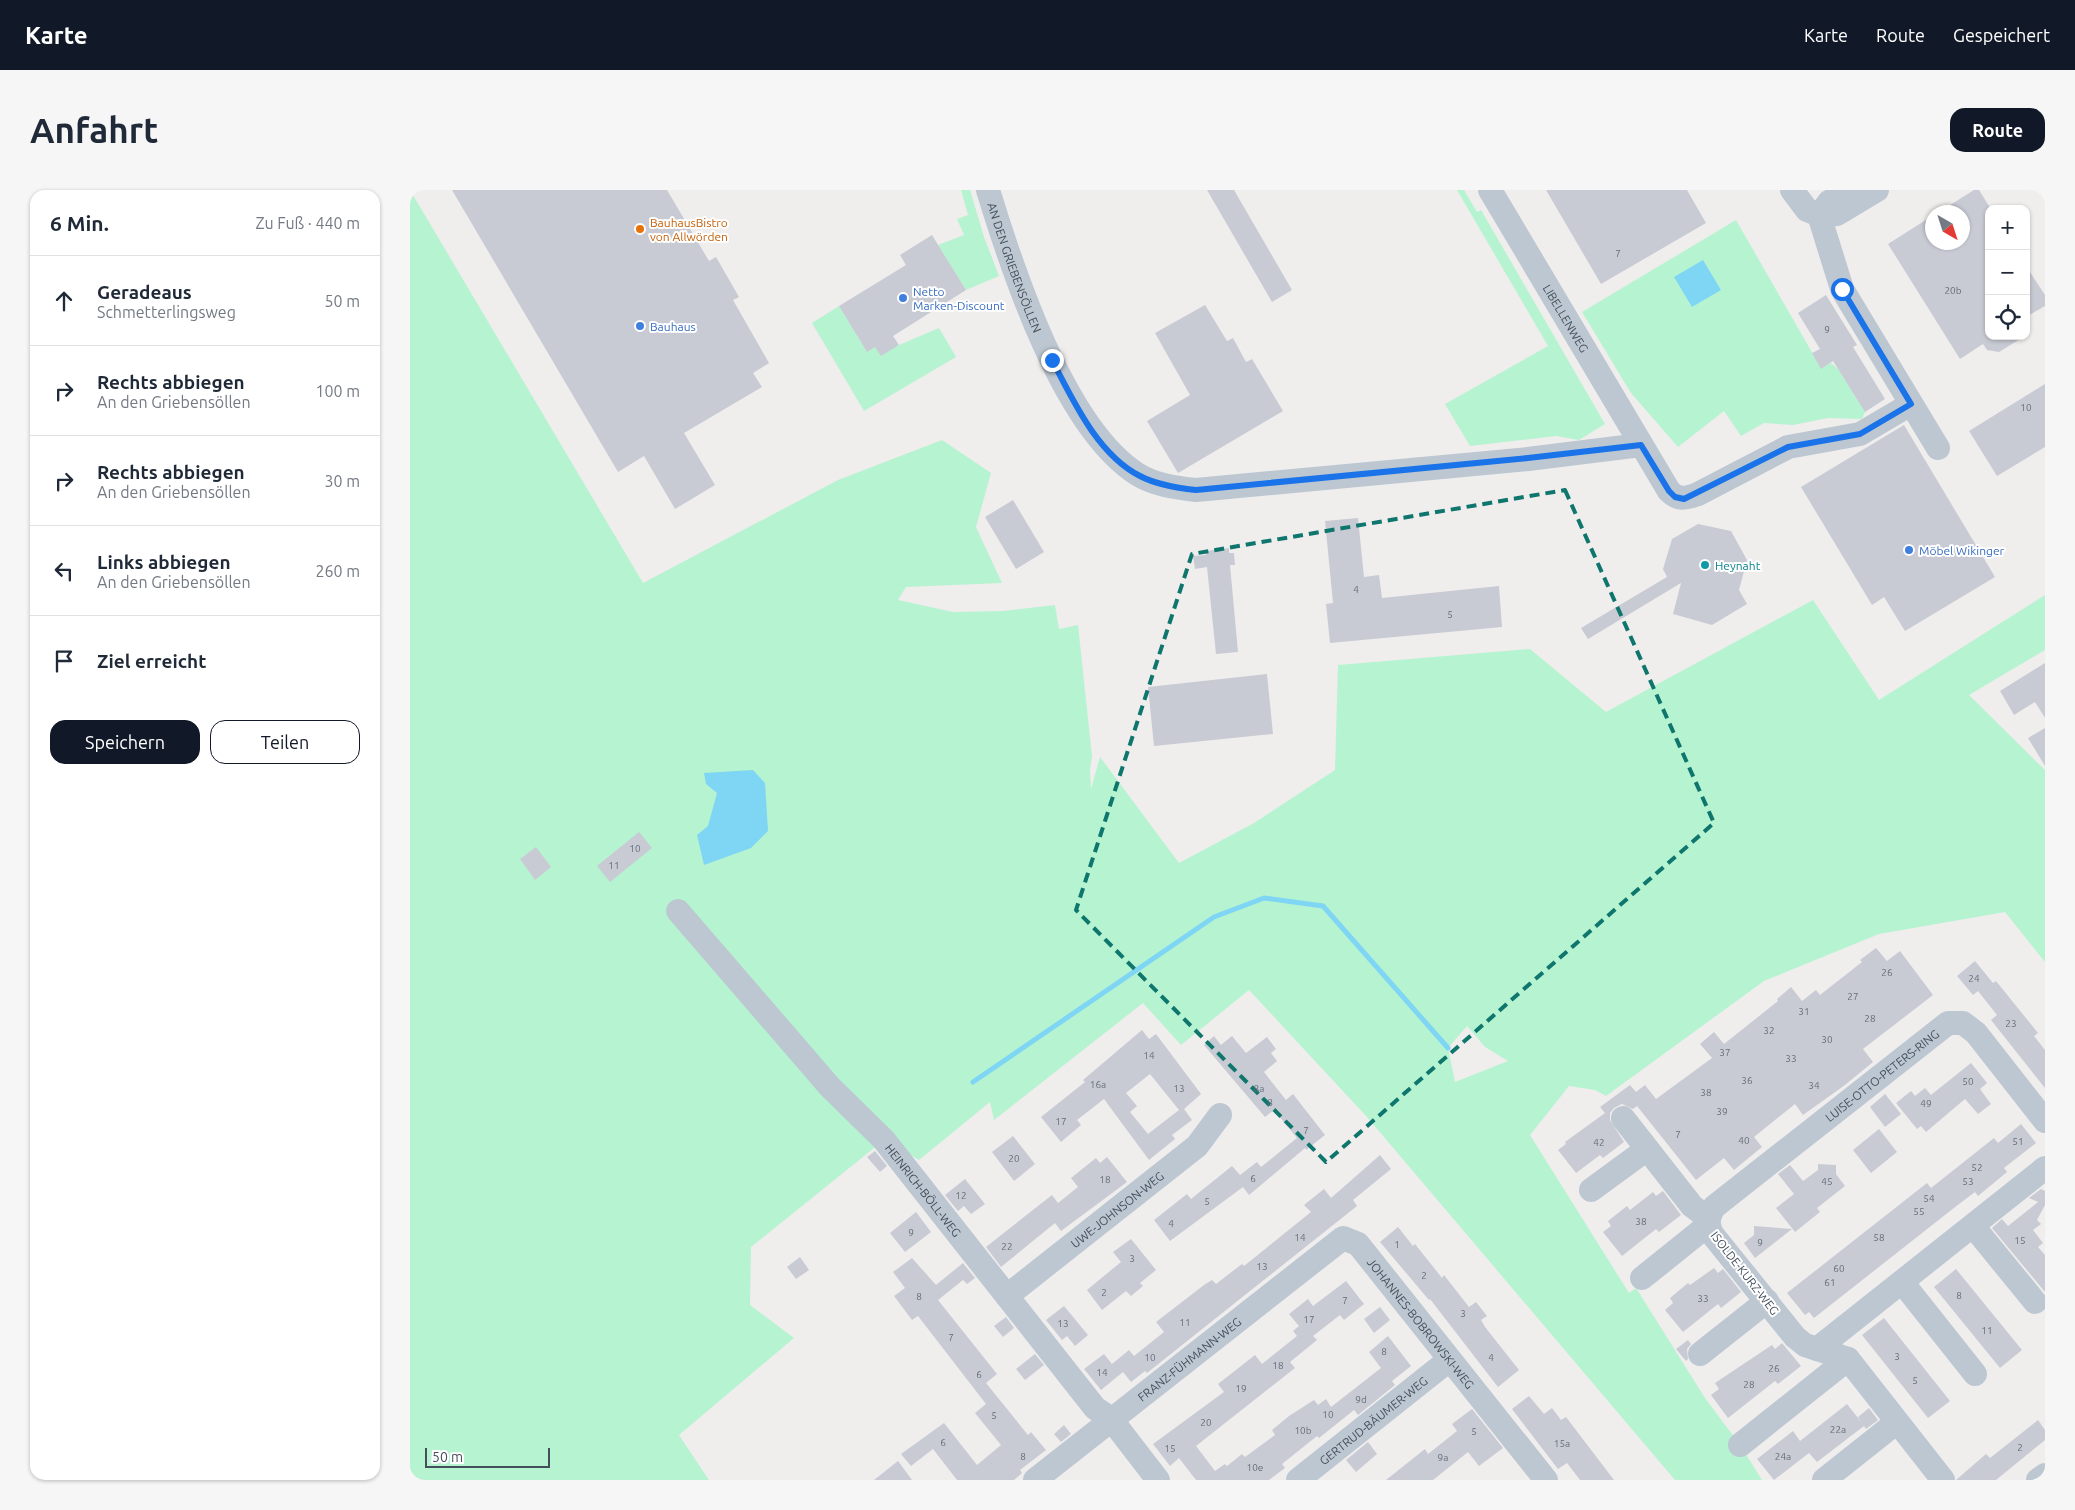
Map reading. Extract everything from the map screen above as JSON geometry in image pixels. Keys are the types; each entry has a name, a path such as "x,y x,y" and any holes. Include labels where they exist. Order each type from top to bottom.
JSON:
{"street":[{"name":"AN DEN GRIEBENSÖLLEN","path":"988,190 1014,270 1056,368 1097,436 1114,456 1139,476 1174,488 1196,490 1518,460 1641,445"},
{"name":"LIBELLENWEG","path":"1490,190 1641,445"},
{"path":"1792,190 1807,210 1819,215 1837,214 1876,190"},
{"path":"1819,215 1829,202 1848,190"},
{"path":"1819,215 1842,289 1938,448"},
{"path":"1641,445 1669,491 1675,497 1684,499 1788,447 1860,434 1911,404"},
{"name":"HEINRICH-BÖLL-WEG","path":"678,911 830,1087 884,1140 1095,1408 1110,1420 1158,1480"},
{"name":"LUISE-OTTO-PETERS-RING","path":"1642,1278 1708,1221 1714,1206 1948,1023 1962,1023 1976,1033 2045,1121"},
{"name":"UWE-JOHNSON-WEG","path":"1007,1296 1197,1146 1220,1115"},
{"name":"ISOLDE-KURZ-WEG","path":"1623,1118 1692,1206 1708,1221 1712,1234 1795,1337 1805,1345 1848,1359"},
{"path":"1591,1190 1647,1149"},
{"path":"1817,1349 2045,1168"},
{"path":"1972,1226 2035,1302"},
{"name":"JOHANNES-BOBROWSKI-WEG","path":"1343,1238 1358,1244 1546,1480"},
{"name":"FRANZ-FÜHMANN-WEG","path":"1035,1480 1343,1238"},
{"path":"1902,1282 1976,1374"},
{"path":"1700,1354 1767,1301"},
{"path":"1740,1444 1848,1359 1943,1480"},
{"name":"GERTRUD-BÄUMER-WEG","path":"1298,1480 1449,1360"},
{"path":"1824,1480 1897,1422"},
{"path":"2038,1480 2045,1475"}],"highlighted area":[{"path":"1565,490 1714,823 1326,1162 1076,910 1192,554"}],"green space":[{"path":"410,190 643,583 838,480 942,440 991,473 976,527 1002,583 906,587 898,600 953,612 1003,611 1055,605 1059,629 1078,625 1092,756 1090,770 1091,789 1100,757 1179,863 1254,823 1335,770 1338,665 1530,649 1606,712 1813,600 1879,700 2045,595 2045,650 1969,695 2045,770 2045,962 2005,912 1879,934 1764,981 1606,1096 1595,1090 1569,1086 1530,1135 1629,1293 1636,1288 1705,1398 1740,1445 1762,1480 1675,1480 1367,1117 1249,990 1181,1045 1143,1003 994,1120 990,1102 919,1160 884,1140 751,1247 750,1305 794,1338 679,1435 709,1480 410,1480","holes":["1467,1026 1485,1047 1508,1061 1455,1082 1448,1048"]},
{"path":"961,190 970,190 984,237 999,276 966,290 938,245 964,235 957,219 968,215"},
{"path":"1457,190 1464,190 1477,212 1481,210 1605,424 1579,440 1556,436 1470,446 1445,404 1548,346"},
{"path":"1736,220 1821,368 1831,363 1838,369 1865,412 1862,419 1828,418 1793,425 1764,423 1741,436 1724,411 1678,447 1631,393 1582,312"},
{"path":"839,306 867,352 875,347 899,345 939,328 956,357 864,411 812,323"}],"water":[{"path":"1703,260 1721,290 1692,307 1674,277"},
{"path":"753,770 765,783 768,831 751,848 704,865 697,835 708,826 717,793 706,784 704,773"}],"building":[{"name":"Bauhaus","path":"452,190 667,190 709,261 716,257 739,297 733,300 769,363 753,373 762,387 684,433 715,485 675,509 644,456 618,472"},
{"path":"1207,190 1234,190 1292,290 1272,302"},
{"path":"1546,190 1687,190 1706,223 1601,284"},
{"path":"1974,190 1979,190 1988,205 1985,205 1985,340 2018,340 1999,352 1987,350 1983,344 1960,359 1888,244 1925,220 1925,250 1970,250 1970,205 1950,205"},
{"name":"Netto Marken-Discount","path":"932,235 966,290 893,336 899,345 881,356 875,347 867,352 839,306 906,265 900,255"},
{"path":"2030,272 2045,295 2045,306 2030,315"},
{"path":"1826,295 1857,345 1853,347 1885,399 1865,412 1833,361 1821,369 1812,353 1820,349 1798,313"},
{"path":"1205,305 1227,341 1233,338 1246,362 1252,359 1283,411 1178,473 1147,421 1190,395 1155,333"},
{"path":"2045,384 2045,447 1997,476 1969,431"},
{"name":"Möbel Wikinger","path":"1904,425 1995,577 1905,631 1884,597 1872,605 1801,487"},
{"path":"1013,500 1044,552 1016,569 985,517"},
{"path":"1358,518 1364,577 1379,575 1382,598 1499,586 1502,627 1330,643 1326,604 1333,603 1325,521"},
{"name":"Heynaht","path":"1698,524 1731,531 1747,560 1739,590 1747,604 1712,625 1673,614 1681,583 1588,639 1581,628 1667,577 1663,569 1672,539"},
{"path":"1229,548 1229,553 1234,553 1235,565 1230,565 1238,652 1216,654 1207,567 1195,569 1193,556 1206,555 1206,551"},
{"path":"2045,663 2045,718 2035,702 2014,715 2000,691"},
{"path":"1267,674 1273,734 1154,746 1148,687"},
{"path":"2045,728 2045,766 2028,738"},
{"path":"639,832 652,848 610,882 597,866"},
{"path":"536,847 551,867 535,880 520,859"},
{"path":"1876,948 1887,961 1900,951 1933,995 1863,1049 1873,1062 1845,1085 1803,1115 1795,1104 1754,1137 1762,1147 1734,1170 1724,1158 1696,1180 1637,1106 1633,1109 1622,1104 1614,1108 1610,1113 1610,1120 1624,1142 1603,1158 1600,1155 1576,1173 1558,1150 1566,1144 1565,1142 1605,1113 1600,1107 1630,1085 1636,1092 1645,1085 1656,1099 1712,1058 1700,1044 1714,1032 1724,1044 1778,1001 1777,999 1791,987 1802,1001 1816,990 1820,995 1862,962 1860,960"},
{"path":"1975,961 1993,983 1996,981 2038,1033 2034,1036 2045,1050 2045,1088 1991,1020 1997,1015 1978,991 1973,995 1957,976"},
{"path":"1142,1030 1149,1039 1156,1034 1201,1094 1184,1109 1192,1120 1172,1135 1175,1139 1149,1160 1104,1099 1077,1120 1081,1125 1061,1142 1041,1117 1085,1082 1083,1080","holes":["1150,1074 1179,1110 1148,1134 1130,1112 1137,1106 1126,1093"]},
{"path":"1214,1036 1221,1045 1232,1036 1246,1053 1267,1037 1276,1049 1271,1053 1277,1061 1264,1072 1286,1100 1293,1094 1325,1135 1306,1150 1305,1148 1249,1195 1243,1187 1170,1241 1154,1220 1187,1194 1191,1199 1232,1166 1240,1175 1257,1162 1261,1167 1297,1138 1274,1110 1265,1117 1204,1045"},
{"path":"1971,1063 1987,1083 1980,1089 1991,1104 1978,1114 1965,1099 1926,1132 1921,1126 1917,1129 1896,1103 1911,1091 1915,1096 1925,1088 1931,1095"},
{"path":"1885,1094 1901,1114 1885,1127 1870,1107"},
{"path":"2021,1124 2036,1143 2004,1168 2007,1172 1978,1196 1975,1192 1959,1204 1814,1318 1809,1312 1805,1315 1787,1293 1927,1183 1931,1188 1994,1138 1998,1143"},
{"path":"1879,1129 1897,1152 1871,1173 1853,1150"},
{"path":"1013,1136 1035,1164 1014,1181 992,1152"},
{"path":"875,1151 887,1166 880,1172 867,1157"},
{"path":"1380,1155 1391,1169 1353,1200 1357,1206 1147,1373 1145,1371 1131,1382 1123,1372 1101,1390 1084,1369 1104,1354 1112,1364 1129,1350 1134,1356 1164,1332 1156,1322 1204,1285 1212,1280 1216,1284 1242,1264 1244,1266 1311,1212 1304,1205 1324,1189 1331,1198"},
{"path":"1107,1157 1127,1182 1061,1231 1055,1223 1001,1267 986,1247 1052,1195 1058,1203 1078,1187 1071,1178 1096,1158 1100,1163"},
{"path":"1818,1164 1836,1165 1836,1174 1845,1186 1817,1208 1820,1212 1795,1232 1776,1208 1794,1194 1778,1174 1790,1165 1803,1181 1818,1170"},
{"path":"965,1179 985,1204 971,1214 964,1206 958,1211 945,1195"},
{"path":"2041,1189 2045,1191 2045,1205 2037,1220 2041,1224 2033,1230 2043,1243 2038,1247 2045,1255 2045,1292 1992,1228 2002,1219 2008,1226 2038,1202 2029,1198"},
{"path":"1663,1191 1681,1215 1659,1232 1656,1229 1622,1256 1603,1232 1611,1226 1608,1221 1627,1206 1630,1210 1653,1192 1656,1196"},
{"path":"916,1212 931,1232 905,1252 890,1233"},
{"path":"1754,1226 1792,1229 1755,1258 1744,1243 1754,1235"},
{"path":"1398,1227 1413,1246 1415,1244 1442,1278 1444,1275 1469,1307 1476,1302 1487,1316 1481,1320 1485,1327 1519,1370 1498,1387 1430,1299 1380,1242"},
{"path":"1131,1239 1156,1270 1140,1283 1143,1286 1131,1296 1126,1291 1102,1310 1087,1290 1121,1262 1113,1252"},
{"path":"800,1257 809,1270 796,1279 787,1267"},
{"path":"912,1258 936,1285 963,1263 975,1278 967,1284 963,1280 938,1300 997,1374 986,1383 1028,1435 1031,1432 1046,1450 1020,1470 1022,1473 1014,1480 957,1480 933,1449 911,1466 901,1454 944,1423 977,1465 1001,1445 975,1413 986,1404 918,1316 912,1320 894,1296 905,1288 893,1272"},
{"path":"1714,1268 1718,1273 1723,1269 1741,1292 1721,1308 1718,1304 1683,1332 1665,1310 1673,1303 1670,1298 1688,1283 1690,1285"},
{"path":"1956,1269 2022,1350 2000,1368 1934,1287"},
{"path":"1346,1281 1364,1304 1344,1320 1340,1315 1313,1336 1317,1340 1290,1362 1295,1368 1196,1446 1215,1471 1225,1464 1227,1466 1242,1454 1245,1457 1275,1435 1272,1430 1289,1416 1314,1400 1318,1405 1326,1399 1331,1407 1381,1368 1369,1352 1388,1336 1411,1366 1392,1381 1395,1385 1358,1415 1354,1410 1319,1438 1317,1436 1282,1464 1285,1468 1269,1480 1196,1480 1179,1458 1170,1466 1153,1444 1224,1392 1218,1384 1255,1355 1262,1364 1297,1336 1293,1331 1299,1326 1289,1314 1308,1299 1313,1306"},
{"path":"1064,1306 1088,1335 1075,1346 1067,1336 1062,1340 1046,1320"},
{"path":"1380,1307 1390,1320 1374,1333 1364,1319"},
{"path":"1006,1317 1014,1328 1003,1337 994,1326"},
{"path":"1884,1318 1950,1401 1928,1418 1862,1335"},
{"path":"1688,1340 1691,1344 1687,1349 1688,1359 1686,1361 1676,1349"},
{"path":"1782,1343 1801,1366 1778,1384 1775,1381 1728,1418 1711,1395 1719,1389 1715,1383 1772,1345 1775,1349"},
{"path":"1035,1354 1044,1365 1025,1380 1016,1369"},
{"path":"1529,1396 1544,1414 1552,1408 1561,1420 1566,1417 1614,1480 1580,1480 1567,1463 1558,1469 1512,1409"},
{"path":"1847,1404 1862,1423 1858,1417 1869,1408 1878,1420 1866,1429 1864,1426 1817,1462 1809,1453 1774,1480 1757,1459 1793,1431 1800,1441"},
{"path":"1472,1409 1503,1448 1479,1466 1468,1452 1433,1480 1386,1480 1425,1449 1428,1454 1457,1431 1452,1424"},
{"path":"2038,1420 2045,1430 2045,1440 1996,1480 1956,1480 1986,1454 1990,1458"},
{"path":"1064,1425 1071,1434 1061,1442 1054,1434"},
{"path":"1368,1442 1377,1454 1356,1472 1346,1460"},
{"path":"898,1461 912,1480 874,1480"}],"waterway":[{"path":"973,1082 1214,917 1264,898 1323,906 1448,1048"}],"place":[{"name":"BauhausBistro von Allwörden","path":"640,229"},
{"name":"Netto Marken-Discount","path":"903,298"},
{"name":"Bauhaus","path":"640,326"},
{"name":"Möbel Wikinger","path":"1909,550"},
{"name":"Heynaht","path":"1705,565"}],"route":[{"path":"1052,360 1073,399 1097,436 1114,456 1139,476 1174,488 1196,490 1528,458 1641,445 1669,491 1675,497 1684,499 1698,494 1788,447 1860,434 1911,404 1842,289"}]}
